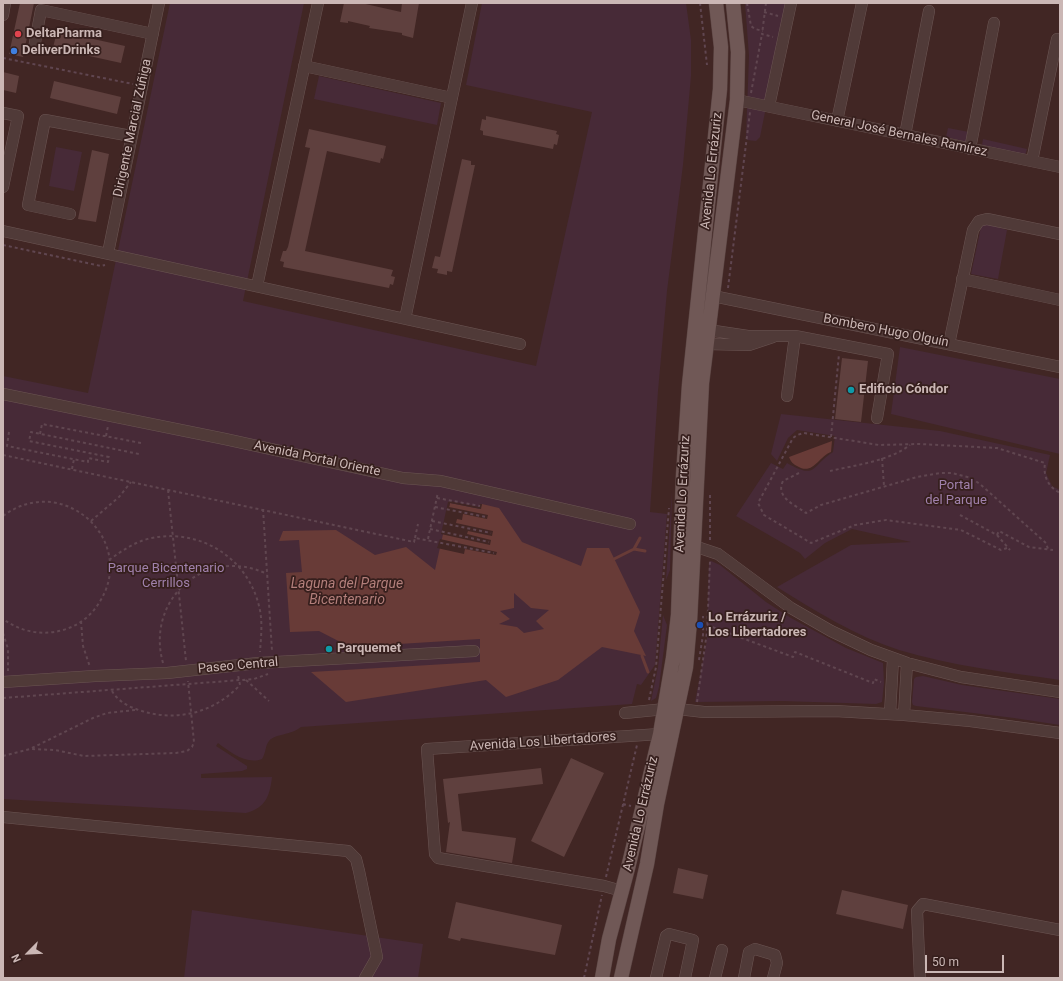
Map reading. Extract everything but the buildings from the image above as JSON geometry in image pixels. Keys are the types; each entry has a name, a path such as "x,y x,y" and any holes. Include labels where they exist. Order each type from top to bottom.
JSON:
{"main road":[{"name":"Avenida Lo Errázuriz","path":"621,978 647,864 658,804 671,709 673,658 678,615 683,476 692,359 720,89 721,47 716,3"},
{"name":"Avenida Lo Errázuriz","path":"602,978 609,939 660,734 671,709 686,667 690,621 700,419 706,344 713,296 748,99 738,52 733,3"}],"street":[{"path":"3,15 5,3"},
{"name":"Dirigente Marcial Zúñiga","path":"108,253 159,3"},
{"path":"257,286 318,3"},
{"path":"405,319 472,3"},
{"path":"768,106 791,3"},
{"path":"837,121 862,3"},
{"path":"34,48 41,10 153,34"},
{"path":"905,135 929,12"},
{"path":"970,149 994,23"},
{"path":"1032,161 1057,39"},
{"path":"304,66 452,98"},
{"name":"General José Bernales Ramírez","path":"748,99 768,106 1060,167"},
{"path":"3,113 18,116 3,187"},
{"path":"70,214 28,205 45,120 131,136"},
{"path":"949,344 973,230 979,221 991,220 1060,234"},
{"path":"3,231 520,344"},
{"path":"962,280 1060,300"},
{"name":"Bombero Hugo Olguín","path":"713,296 1060,367"},
{"path":"708,330 748,336 795,336 888,354 877,418"},
{"path":"706,344 749,345 777,336"},
{"path":"787,396 795,336"},
{"name":"Avenida Portal Oriente","path":"3,394 225,439 403,478 441,481 630,524"},
{"path":"694,546 714,552 725,558 771,595 811,621 851,641 893,658 961,677 1060,692"},
{"name":"Paseo Central","path":"5,682 167,673 258,663 474,651"},
{"path":"890,714 893,658"},
{"path":"904,715 907,663"},
{"name":"Avenida Los Libertadores","path":"625,713 671,709 704,712 827,711 890,714 970,721 1060,733"},
{"name":"Avenida Los Libertadores","path":"604,886 438,858 435,854 427,749 660,734"},
{"path":"3,817 348,852 356,859 377,957 365,978"},
{"path":"604,886 622,890"},
{"path":"920,978 917,911 923,904 1060,930"},
{"path":"656,978 666,936 669,934 693,940 685,978"},
{"path":"715,978 722,950"},
{"path":"744,978 749,952 755,950 775,954 777,963 773,978"}],"path":[{"path":"700,3 707,69"},
{"path":"747,3 751,26 774,37 773,44"},
{"path":"727,299 748,99 751,95 763,32 766,3"},
{"path":"764,12 779,16"},
{"path":"3,58 142,86"},
{"path":"3,245 101,266 106,265 108,253"},
{"path":"831,437 841,345"},
{"path":"829,411 833,412"},
{"path":"40,434 42,424 141,443"},
{"path":"106,436 108,426"},
{"path":"9,432 6,446 88,462 88,458 108,462 109,457 29,441 31,432 139,454"},
{"path":"1007,548 1000,549 961,530 886,520 853,525 811,543 764,515 758,506 759,500 795,436 804,433 867,444 997,448 1045,463 1044,469 1047,480 1052,488 1060,493"},
{"path":"830,471 882,458 910,445"},
{"path":"3,455 414,542 418,524"},
{"path":"882,458 884,486"},
{"path":"72,469 74,459"},
{"path":"799,472 787,477 783,481 780,491 782,496 806,514 821,505 917,476 940,473 961,475 971,478 987,489 1046,543 1048,550"},
{"path":"428,539 441,481"},
{"path":"91,521 119,497 131,482"},
{"path":"30,749 55,750 84,756 182,753 192,747 194,742 192,713 168,490"},
{"path":"437,498 480,506"},
{"path":"3,516 24,505 34,502 48,501 71,507 91,521 103,539 109,560 108,580 104,594 96,607 81,621 62,630 42,633 21,629 3,619"},
{"path":"435,506 486,517"},
{"path":"645,711 656,667 669,506"},
{"path":"3,698 246,680 263,677 270,672 273,663 263,509"},
{"path":"960,515 997,535 1010,550"},
{"path":"432,520 491,533"},
{"path":"430,529 489,542"},
{"path":"997,535 999,530 1029,547 1054,550"},
{"path":"109,560 126,548 141,541 157,537 173,536 189,538 211,545 224,553 238,566 251,584 260,608 261,628 258,663"},
{"path":"415,538 428,539 494,553"},
{"path":"167,673 160,650 160,626 166,609 179,589 193,577 219,567 238,566 255,569 267,574"},
{"path":"81,621 83,646 95,676"},
{"path":"707,625 794,657 795,652 873,683 874,679 891,686"},
{"path":"3,632 8,656 5,682"},
{"path":"3,756 30,749 50,737 65,733 93,718 127,710 138,710 167,716 192,713 207,709 224,699 240,685 236,665"},
{"path":"246,680 269,701"},
{"path":"112,691 118,699 138,710"},
{"path":"584,978 639,735"}],"green space":[{"name":"Parque Bicentenario Cerrillos","path":"170,3 304,3 243,301 536,366 592,112 466,85 482,3 686,3 691,40 691,76 683,165 667,291 658,391 650,512 667,514 655,665 641,685 637,684 632,704 301,727 292,732 272,738 268,743 262,759 256,760 238,757 218,743 216,746 247,766 247,769 242,771 201,774 201,778 272,777 270,790 266,800 258,808 246,813 3,799 3,376 88,393"},
{"path":"745,3 787,3 760,137 756,141 747,140 746,137 749,56"},
{"path":"319,76 441,103 437,125 314,99"},
{"path":"948,128 969,132 967,142 946,137"},
{"path":"983,139 1027,149 1025,155 982,145"},
{"path":"56,147 82,152 74,191 49,186"},
{"path":"987,224 1007,230 998,279 971,274 981,227"},
{"path":"900,347 1060,379 1060,454 891,414"},
{"name":"Portal del Parque","path":"781,414 940,431 1050,455 1046,473 1052,486 1060,490 1060,680 959,664 919,656 899,650 867,638 821,614 777,587 851,545 911,542 852,529 825,543 805,559 800,553 736,516 771,463 783,469 787,463 797,468 809,471 833,452 835,436 797,430 788,438 777,461 771,454"},
{"path":"672,491 670,570 666,580"},
{"path":"711,561 720,565 766,602 791,618 846,648 883,663 884,683 882,702 876,704 782,701 695,702 707,640 709,562"},
{"path":"663,615 667,625 659,687 656,698 651,701 658,667"},
{"path":"923,676 962,685 1060,699 1060,725 913,705 914,679 916,677"},
{"path":"192,910 423,944 418,978 184,978"}],"water":[{"path":"832,441 831,452 826,454 815,465 807,469 792,463 789,457"},
{"name":"Laguna del Parque Bicentenario","path":"450,503 480,509 482,504 499,508 522,542 581,566 587,548 609,548 640,612 634,631 646,656 602,647 558,680 506,697 486,680 346,702 311,672 480,662 480,639 350,647 319,631 290,632 286,573 302,572 299,540 279,541 283,531 336,530 375,555 406,547 435,570","holes":["514,593 531,608 549,610 536,621 544,629 524,633 517,627 499,624 510,619 500,611 514,608"]}],"pier":[{"path":"450,501 479,507 480,504 482,504 481,509 450,503 449,507 488,515 487,519 463,514 462,520 457,519 456,523 493,531 492,536 468,531 467,534 491,540 490,545 441,534 448,502"},
{"path":"440,539 497,552 496,555 465,549 464,554 437,548"}],"waterway":[{"path":"614,559 634,549 640,538"},
{"path":"634,549 645,551"},
{"path":"642,656 648,672"}],"place":[{"name":"DeltaPharma","path":"18,34"},
{"name":"DeliverDrinks","path":"14,51"},
{"name":"Edificio Cóndor","path":"851,390"},
{"name":"Lo Errázuriz / Los Libertadores","path":"700,625"},
{"name":"Parquemet","path":"329,649"}]}
